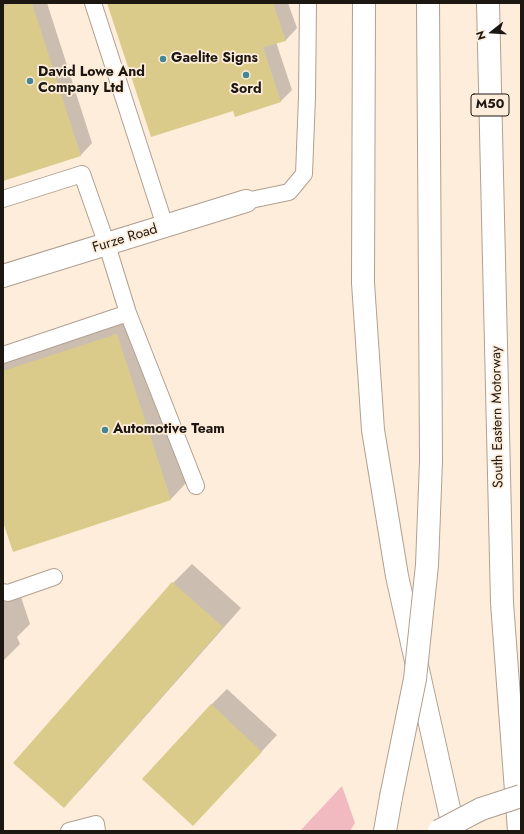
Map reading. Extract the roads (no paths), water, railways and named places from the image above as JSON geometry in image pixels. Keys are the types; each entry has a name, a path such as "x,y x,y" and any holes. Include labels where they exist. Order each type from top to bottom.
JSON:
{"main road":[{"path":"364,3 363,283 373,430 397,576 454,831"},
{"path":"385,831 415,679 427,565 431,461 428,3"},
{"name":"South Eastern Motorway","path":"488,3 502,603 519,831"},
{"name":"Furze Road","path":"3,276 246,201"},
{"path":"439,831 481,809 521,796"}],"lane":[{"path":"93,3 165,226"},
{"path":"246,201 288,192 304,174 308,3"},
{"path":"3,199 82,174 107,245 128,313 196,486"},
{"path":"3,355 128,313"},
{"path":"3,592 8,593 54,577"},
{"path":"69,831 96,824 97,831"}],"place":[{"name":"Gaelite Signs","path":"163,59"},
{"name":"Sord","path":"246,75"},
{"name":"David Lowe And Company Ltd","path":"30,81"},
{"name":"Automotive Team","path":"105,430"}]}
